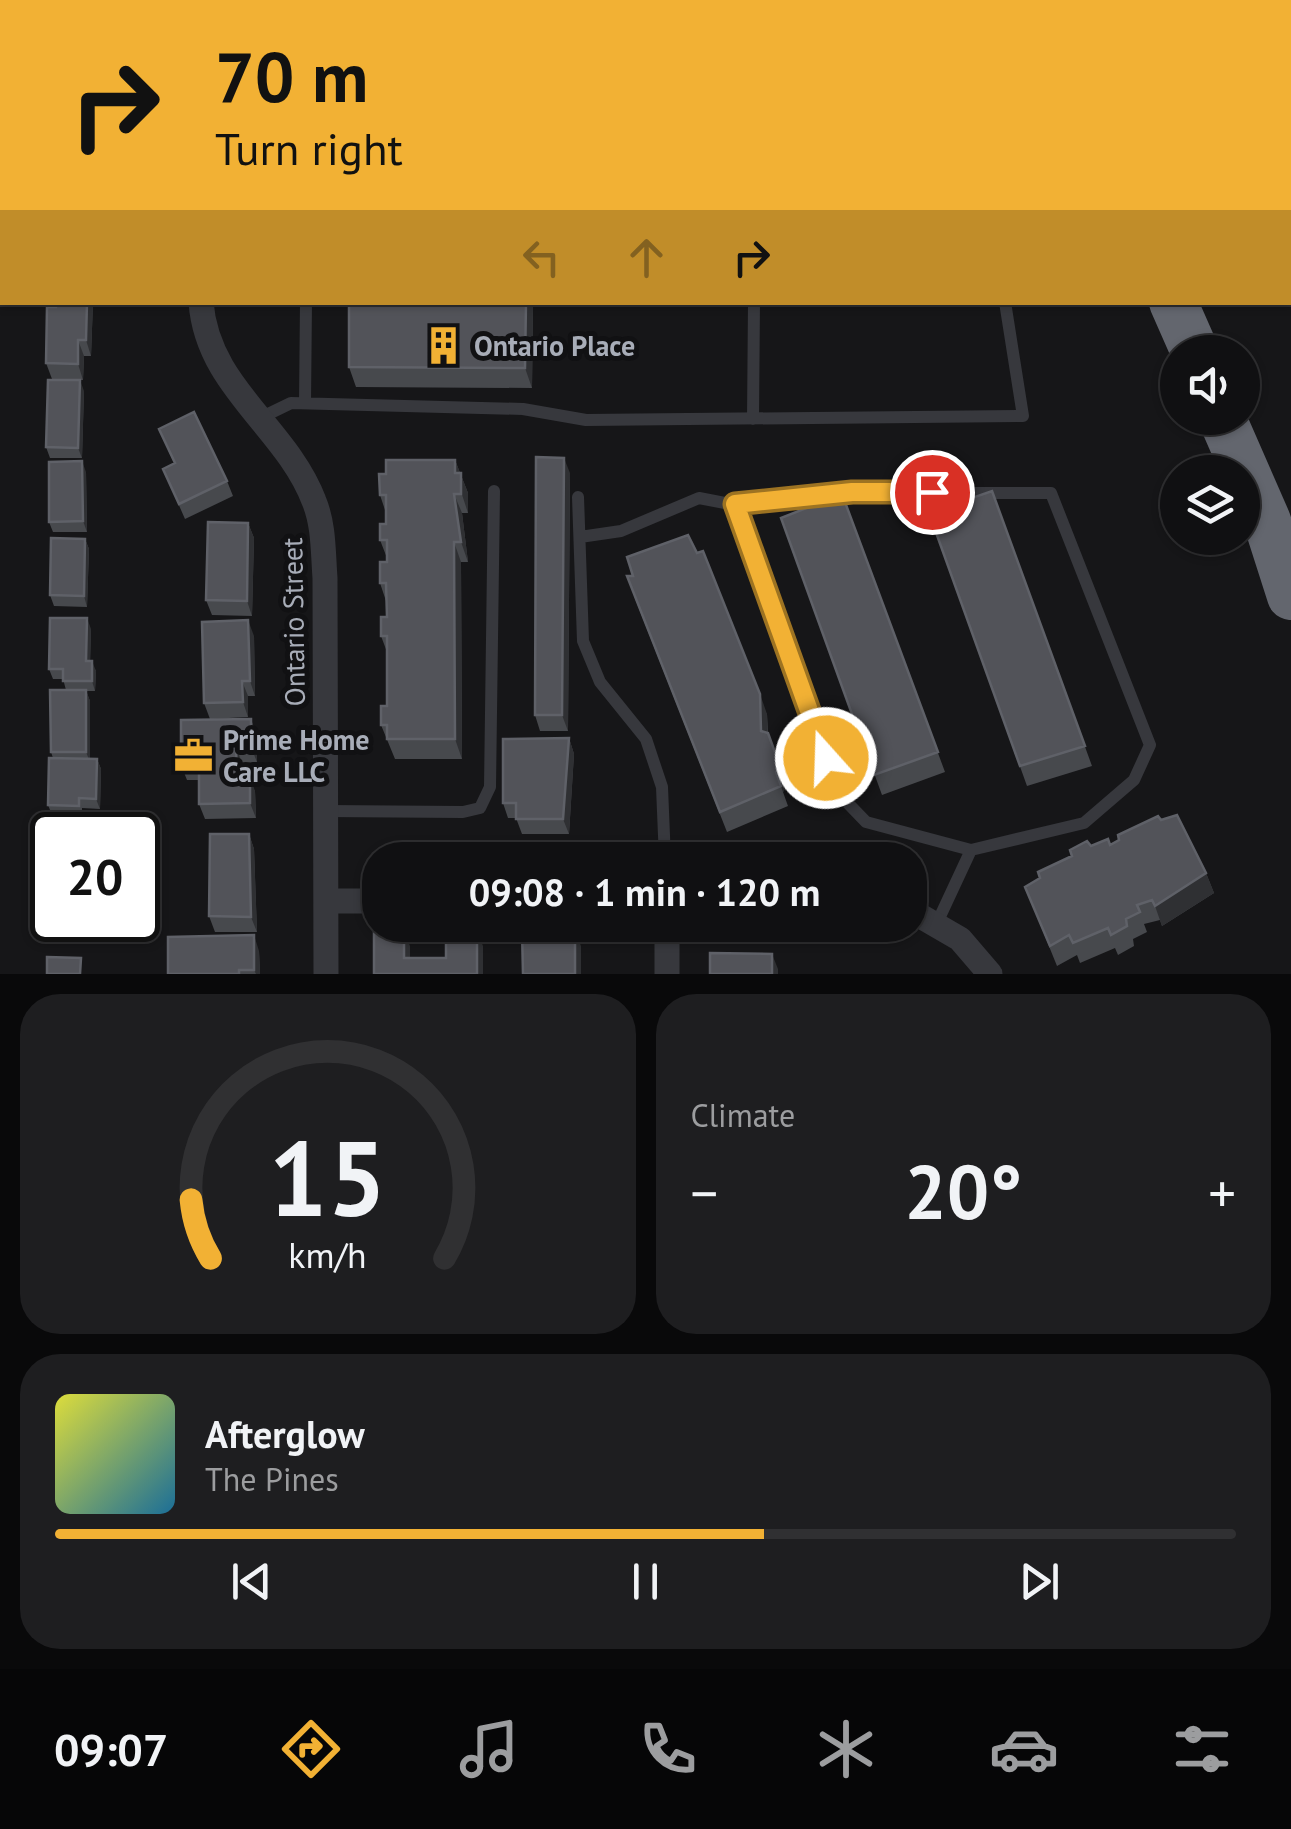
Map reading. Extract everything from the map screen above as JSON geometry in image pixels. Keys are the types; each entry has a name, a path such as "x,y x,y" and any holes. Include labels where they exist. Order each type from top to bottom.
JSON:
{"highway":[{"path":"1174,305 1187,335"},
{"path":"1229,435 1266,522 1291,596"}],"street":[{"name":"Ontario Street","path":"202,305 214,358 304,478 322,532 326,974"},
{"path":"326,901 362,901"},
{"path":"927,918 972,951 990,974"},
{"path":"666,974 667,942"}],"lane":[{"path":"306,305 306,402"},
{"path":"754,305 754,419"},
{"path":"258,419 291,402 523,409 586,420 1023,416 1005,305"},
{"path":"326,811 463,812 480,808 490,788 494,491"},
{"path":"580,538 621,531 699,498 735,504 852,492 1050,492 1150,746 1134,780 1084,822 971,850 866,822 839,794 735,504"},
{"path":"578,496 582,641 600,682 646,739 662,787 664,842"},
{"path":"937,923 971,850"}],"building":[{"path":"87,305 86,340 78,340 78,364 46,363 47,307"},
{"name":"Ontario Place","path":"349,305 526,305 525,368 349,367"},
{"path":"48,380 80,380 78,448 46,447"},
{"path":"194,412 227,481 179,504 163,469 175,463 159,429"},
{"path":"536,457 564,458 562,715 535,715"},
{"path":"386,460 455,460 455,473 461,473 461,494 454,494 461,542 454,542 455,739 387,739 387,725 381,725 381,706 387,706 387,636 381,636 381,617 387,617 386,583 380,583 380,562 387,562 387,540 380,540 380,524 386,524 386,495 380,495 379,474 386,474"},
{"path":"82,461 83,521 49,522 49,462"},
{"path":"992,491 1085,746 1020,766 929,513"},
{"path":"842,494 938,752 874,775 781,518"},
{"path":"208,522 248,523 247,601 206,600"},
{"path":"688,535 697,553 703,551 760,694 761,731 768,733 780,766 776,772 781,786 720,812 627,576 633,576 627,557"},
{"path":"51,538 85,539 84,596 50,595"},
{"path":"50,618 87,618 86,661 92,661 92,681 63,681 63,669 49,669"},
{"path":"248,620 250,681 242,681 243,702 204,703 202,622"},
{"path":"50,690 86,690 86,752 51,752"},
{"path":"251,719 251,747 236,747 237,776 250,776 250,803 199,804 199,765 181,765 181,720"},
{"path":"569,738 563,819 516,819 516,803 503,803 503,739"},
{"path":"49,758 97,759 96,799 79,798 79,806 48,805"},
{"path":"1177,815 1206,873 1155,906 1152,900 1137,905 1140,912 1126,919 1127,926 1111,935 1108,928 1073,943 1069,935 1050,946 1025,887 1040,878 1038,872 1072,856 1070,850 1087,841 1091,846 1108,839 1110,845 1119,840 1118,835 1158,816 1161,820"},
{"path":"210,834 249,834 251,917 209,916"},
{"path":"254,935 254,970 239,970 239,974 168,974 168,937"},
{"path":"374,942 404,942 404,958 446,958 446,942 477,942 477,974 374,974"},
{"path":"522,942 575,942 575,974 523,974"},
{"path":"710,953 772,954 772,974 710,974"},
{"path":"47,957 81,958 80,974 47,974"}],"place":[{"name":"Ontario Place","path":"444,345"},
{"name":"Prime Home Care LLC","path":"193,755"}],"route":[{"path":"826,758 735,504 852,492 932,492"}]}
